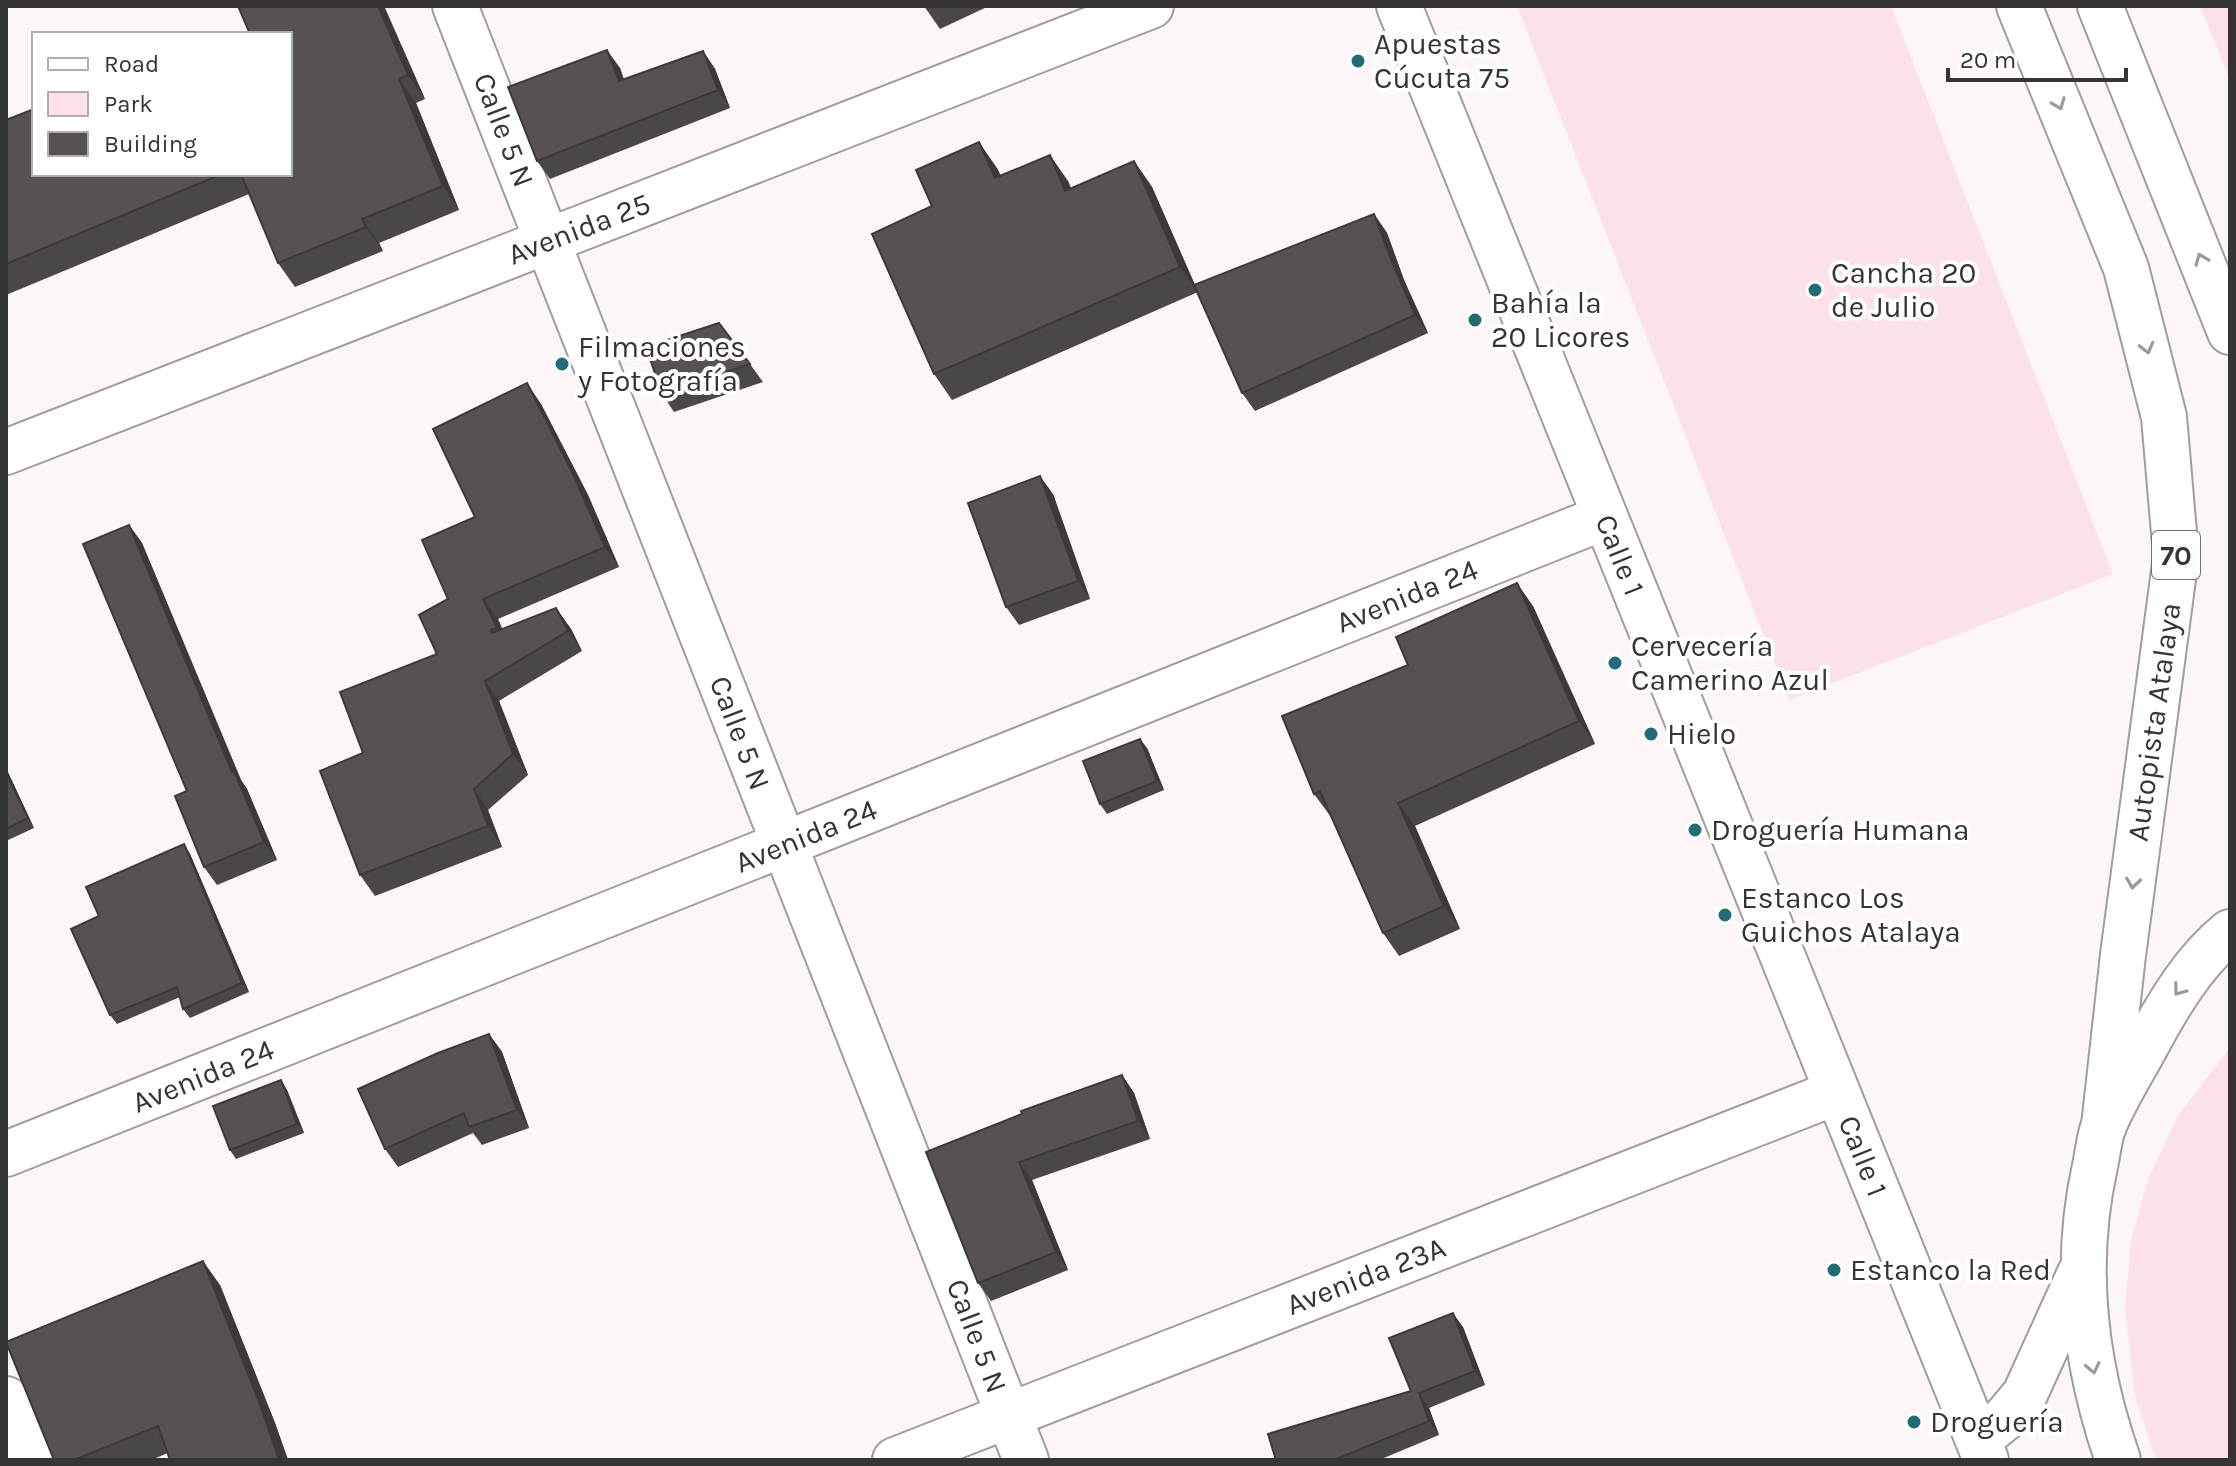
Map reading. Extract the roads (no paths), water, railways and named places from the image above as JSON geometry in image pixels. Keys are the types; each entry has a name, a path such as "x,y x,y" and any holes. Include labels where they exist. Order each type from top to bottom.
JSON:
{"street":[{"name":"Calle 5 N","path":"455,6 1026,1460"},
{"name":"Avenida 25","path":"6,452 1151,6"},
{"name":"Calle 1","path":"1399,6 1982,1450"},
{"name":"Autopista Atalaya","path":"2019,6 2126,268 2164,417 2176,556 2123,955 2104,1126"},
{"path":"2100,6 2230,332"},
{"name":"Avenida 24","path":"6,1154 1605,517"},
{"name":"70","path":"2118,1460 2106,1427 2087,1342 2082,1267 2089,1190 2104,1126 2173,997 2216,943 2230,932"},
{"name":"Avenida 23A","path":"895,1460 1837,1092"},
{"path":"1982,1450 2025,1394 2082,1267"},
{"path":"6,1399 30,1460"}],"place":[{"name":"Apuestas Cúcuta 75","path":"1358,61"},
{"name":"Cancha 20 de Julio","path":"1815,290"},
{"name":"Bahía la 20 Licores","path":"1475,320"},
{"name":"Filmaciones y Fotografía","path":"562,364"},
{"name":"Cervecería Camerino Azul","path":"1615,663"},
{"name":"Hielo","path":"1651,734"},
{"name":"Droguería Humana","path":"1695,830"},
{"name":"Estanco Los Guichos Atalaya","path":"1725,915"},
{"name":"Estanco la Red","path":"1834,1270"},
{"name":"Droguería","path":"1914,1422"}]}
